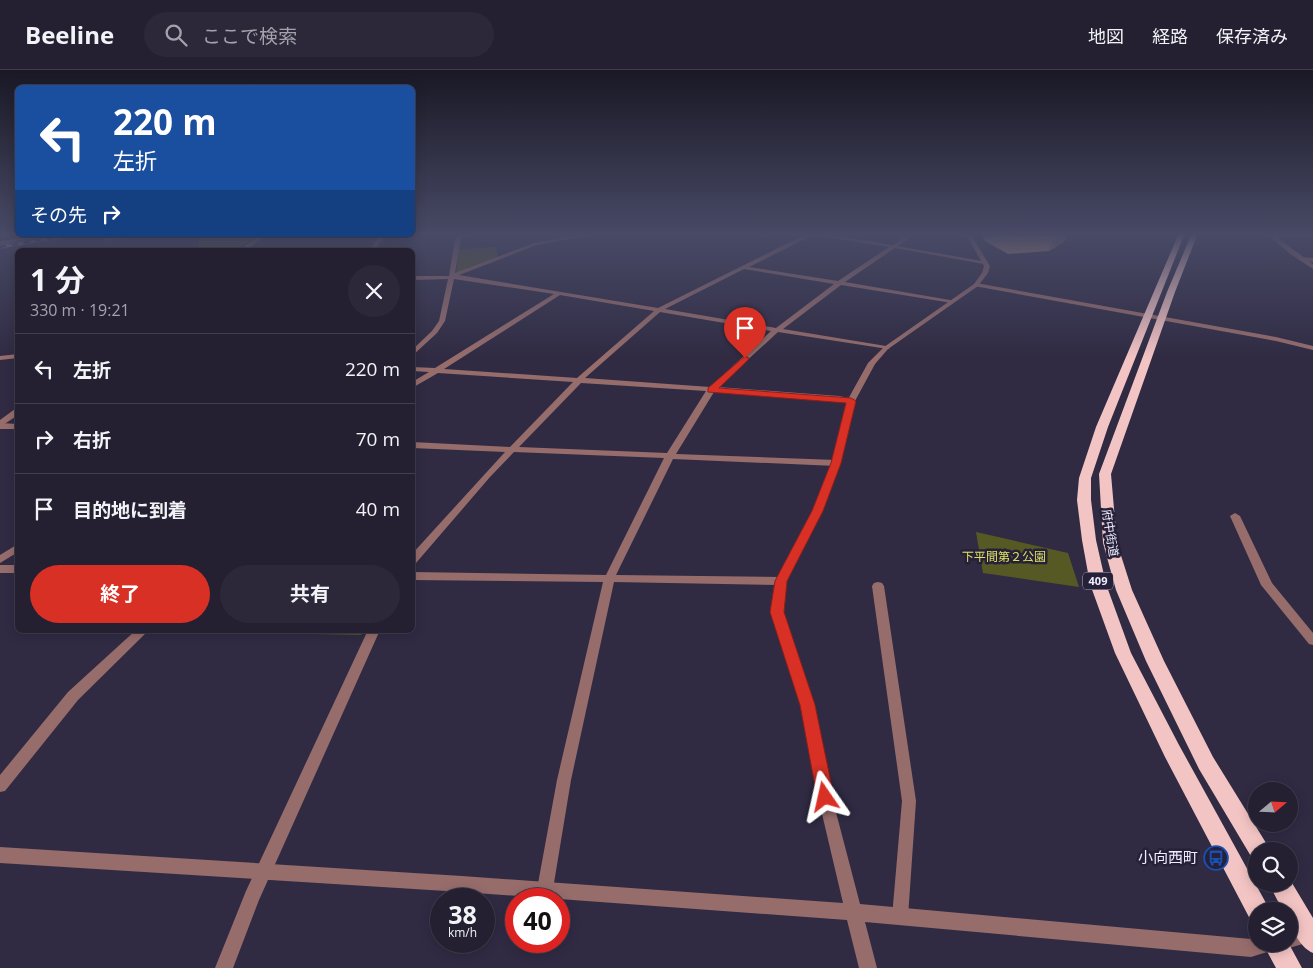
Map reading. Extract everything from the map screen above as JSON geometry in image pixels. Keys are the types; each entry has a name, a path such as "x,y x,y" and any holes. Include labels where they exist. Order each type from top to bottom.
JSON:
{"highway":[{"name":"府中街道","path":"1168,275 1105,474 1110,543 1124,590 1160,670 1206,763 1254,842"},
{"name":"府中街道","path":"1174,275 1088,467 1085,478 1084,500 1089,540 1098,584 1123,653 1172,751 1253,902"},
{"path":"1284,892 1306,936"},
{"path":"1280,952 1290,968"}],"street":[{"path":"415,557 512,449 578,381 659,310 727,275"},
{"path":"790,275 950,302"},
{"path":"545,888 564,780 609,579 669,457 711,390 776,329 852,275"},
{"path":"868,968 825,797 808,705 777,612 781,581 817,511 836,463 851,401 872,363 886,348 976,285 984,275"},
{"path":"415,351 435,332 442,321 452,276"},
{"path":"415,278 452,276 886,348"},
{"path":"976,285 1276,339 1313,348"},
{"path":"415,384 560,293"},
{"path":"0,358 15,356"},
{"path":"415,369 851,401"},
{"path":"0,425 15,413"},
{"path":"0,425 15,427"},
{"path":"415,445 836,463"},
{"path":"1235,516 1267,585 1313,640"},
{"path":"0,560 15,549"},
{"path":"0,569 15,569"},
{"path":"415,576 781,581"},
{"path":"878,586 909,801 900,917"},
{"path":"0,786 73,696 139,633"},
{"path":"224,968 239,927 264,870 373,633"},
{"path":"0,855 530,888"},
{"path":"570,891 854,912 1248,948"}],"green space":[{"name":"下平間第２公園","path":"976,532 1068,553 1079,587 983,573"},
{"path":"264,633 362,633 361,635"}],"place":[{"name":"小向西町","path":"1216,858"}],"route":[{"path":"745,358 711,390 839,398 851,401 836,463 817,511 781,581 777,612 808,705 825,797"}]}
